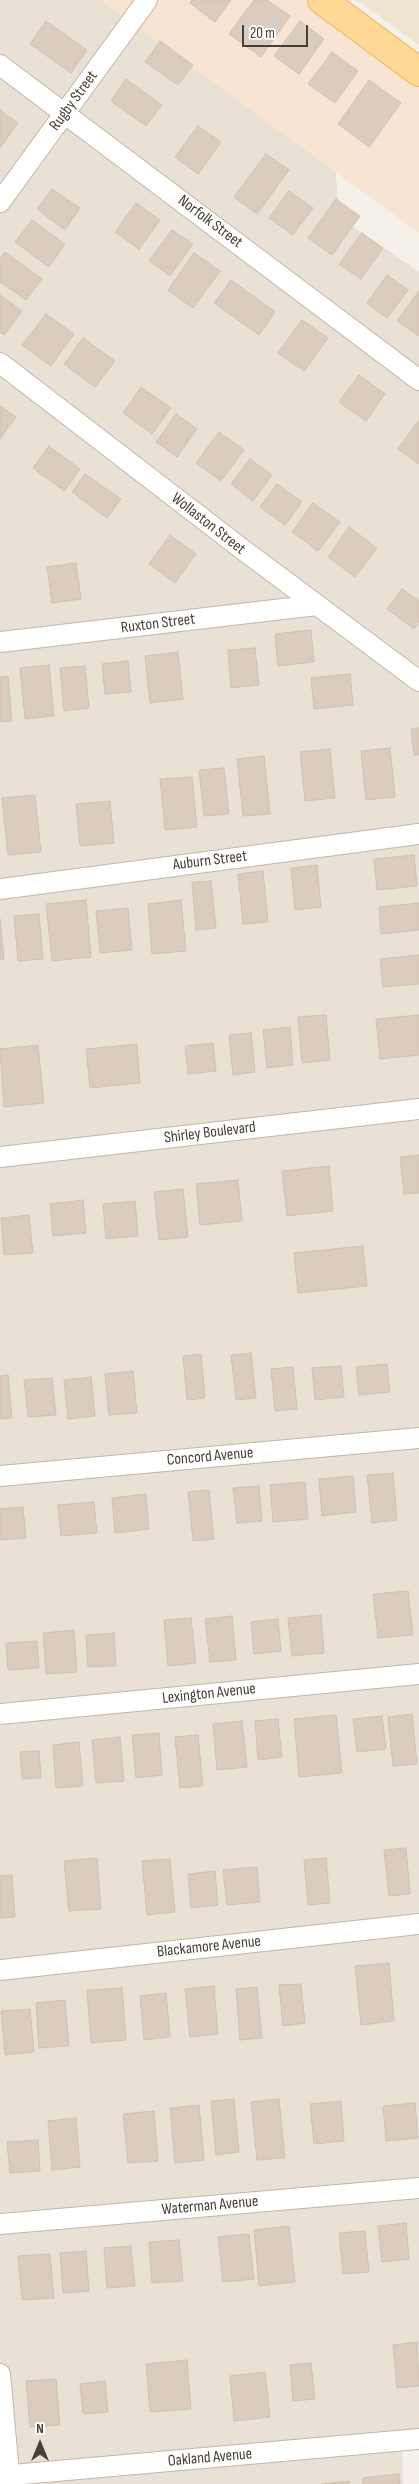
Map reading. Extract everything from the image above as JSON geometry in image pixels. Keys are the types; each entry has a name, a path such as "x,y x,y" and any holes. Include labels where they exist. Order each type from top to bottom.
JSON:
{"main road":[{"path":"322,0 419,72"}],"street":[{"name":"Rugby Street","path":"0,202 147,0"},
{"name":"Norfolk Street","path":"0,65 419,380"},
{"name":"Wollaston Street","path":"0,363 419,681"},
{"name":"Ruxton Street","path":"0,642 317,605"},
{"name":"Auburn Street","path":"0,889 419,834"},
{"name":"Shirley Boulevard","path":"0,1157 419,1109"},
{"name":"Concord Avenue","path":"0,1476 419,1438"},
{"name":"Lexington Avenue","path":"0,1714 419,1674"},
{"name":"Blackamore Avenue","path":"0,1970 419,1924"},
{"name":"Waterman Avenue","path":"0,2224 419,2188"},
{"path":"0,2374 6,2478"},
{"name":"Oakland Avenue","path":"6,2478 419,2439"}],"shaded area":[{"path":"0,0 324,0 339,217 419,272 419,2438 402,2442 403,2484 0,2484"},
{"path":"100,0 322,0 419,72 419,233"},
{"path":"357,0 419,0 419,45"}],"building":[{"path":"192,0 231,0 215,22 190,3"},
{"path":"254,0 267,0 290,16 261,57 229,34"},
{"path":"46,21 87,50 71,73 30,44"},
{"path":"300,21 324,39 299,74 274,56"},
{"path":"160,41 193,65 178,85 145,62"},
{"path":"332,52 358,71 335,103 308,84"},
{"path":"126,79 162,105 146,126 111,101"},
{"path":"369,80 401,103 369,147 338,124"},
{"path":"0,110 18,123 0,148"},
{"path":"198,126 221,142 198,174 175,157"},
{"path":"266,154 289,170 257,214 234,197"},
{"path":"52,189 80,208 65,230 37,209"},
{"path":"289,191 313,208 293,235 269,218"},
{"path":"336,199 360,216 332,255 308,238"},
{"path":"136,203 160,220 139,249 115,232"},
{"path":"32,220 65,244 49,267 15,242"},
{"path":"172,230 193,244 170,276 149,261"},
{"path":"362,233 383,248 361,279 339,264"},
{"path":"5,252 42,279 26,300 0,282 0,258"},
{"path":"194,253 220,271 193,308 168,290"},
{"path":"387,275 408,290 387,318 367,303"},
{"path":"231,280 275,312 259,335 214,303"},
{"path":"419,291 419,336 397,321"},
{"path":"0,295 22,311 4,335 0,332"},
{"path":"46,314 74,334 51,366 22,345"},
{"path":"302,320 328,338 304,371 278,353"},
{"path":"83,338 115,361 95,387 64,364"},
{"path":"359,375 385,394 366,421 339,402"},
{"path":"141,387 171,408 152,434 123,413"},
{"path":"0,406 16,417 0,439"},
{"path":"176,414 197,429 177,457 156,442"},
{"path":"419,420 419,464 398,449"},
{"path":"219,432 244,450 221,481 196,463"},
{"path":"49,446 80,469 64,491 33,468"},
{"path":"250,459 272,475 253,501 231,484"},
{"path":"85,474 121,499 107,518 72,492"},
{"path":"277,484 302,502 285,525 260,507"},
{"path":"313,503 340,522 318,551 292,532"},
{"path":"349,527 377,548 355,577 328,557"},
{"path":"170,535 196,554 175,583 149,564"},
{"path":"76,563 81,599 52,603 47,567"},
{"path":"402,589 419,601 419,622 414,629 387,609"},
{"path":"311,630 314,662 278,666 275,634"},
{"path":"255,648 259,685 231,688 228,650"},
{"path":"178,652 183,699 150,703 145,656"},
{"path":"128,661 131,692 105,694 102,664"},
{"path":"49,665 54,716 25,719 20,668"},
{"path":"85,666 89,708 64,711 60,668"},
{"path":"350,674 353,705 314,709 311,678"},
{"path":"8,676 12,721 0,722 0,677"},
{"path":"419,728 419,755 414,755 411,729"},
{"path":"390,748 395,797 366,800 361,751"},
{"path":"330,749 335,798 305,801 300,752"},
{"path":"264,756 270,814 243,816 237,759"},
{"path":"224,768 229,814 204,816 199,770"},
{"path":"192,777 197,827 165,830 160,779"},
{"path":"35,795 41,852 8,855 2,798"},
{"path":"110,801 114,843 80,846 76,804"},
{"path":"414,855 417,886 377,890 374,859"},
{"path":"317,865 321,907 295,910 291,868"},
{"path":"263,871 268,922 243,924 238,874"},
{"path":"211,881 216,928 196,930 192,882"},
{"path":"86,900 91,957 52,961 46,904"},
{"path":"181,900 186,951 152,954 148,904"},
{"path":"419,903 419,930 381,934 379,907"},
{"path":"128,908 132,950 100,953 96,911"},
{"path":"39,914 43,959 18,961 14,916"},
{"path":"0,919 4,959 0,960"},
{"path":"419,955 419,984 383,987 380,959"},
{"path":"326,1015 330,1060 302,1063 298,1017"},
{"path":"419,1015 419,1055 380,1059 376,1019"},
{"path":"290,1027 293,1065 267,1068 263,1030"},
{"path":"251,1033 255,1072 233,1075 229,1035"},
{"path":"213,1043 216,1071 188,1074 185,1046"},
{"path":"137,1044 140,1083 90,1088 86,1049"},
{"path":"38,1045 44,1103 4,1107 0,1049"},
{"path":"419,1155 419,1193 404,1194 400,1157"},
{"path":"329,1166 333,1211 287,1216 282,1171"},
{"path":"238,1180 242,1221 200,1225 196,1184"},
{"path":"183,1189 188,1237 159,1240 154,1192"},
{"path":"83,1200 86,1233 53,1236 50,1204"},
{"path":"135,1201 138,1236 106,1239 103,1204"},
{"path":"29,1215 33,1253 4,1255 1,1218"},
{"path":"363,1246 367,1286 298,1293 294,1253"},
{"path":"251,1353 256,1398 236,1400 231,1355"},
{"path":"201,1354 205,1398 187,1400 183,1356"},
{"path":"387,1364 390,1392 359,1395 356,1367"},
{"path":"341,1366 344,1397 315,1400 312,1368"},
{"path":"293,1367 297,1409 275,1411 271,1369"},
{"path":"133,1371 137,1413 109,1415 105,1374"},
{"path":"8,1375 12,1418 0,1419 0,1376"},
{"path":"91,1377 95,1416 68,1419 64,1380"},
{"path":"52,1378 56,1415 28,1417 24,1380"},
{"path":"393,1473 397,1520 372,1523 367,1475"},
{"path":"353,1476 356,1512 322,1516 319,1479"},
{"path":"305,1482 308,1519 273,1522 270,1485"},
{"path":"259,1486 262,1521 237,1523 233,1488"},
{"path":"209,1490 214,1539 193,1541 188,1492"},
{"path":"146,1494 149,1529 115,1533 112,1498"},
{"path":"94,1502 97,1533 61,1536 58,1505"},
{"path":"23,1507 26,1538 0,1540 0,1509"},
{"path":"408,1591 413,1635 378,1638 373,1594"},
{"path":"321,1615 324,1653 292,1656 288,1618"},
{"path":"232,1616 236,1660 210,1662 205,1619"},
{"path":"191,1618 196,1663 168,1666 164,1620"},
{"path":"278,1619 281,1651 254,1654 251,1622"},
{"path":"74,1630 77,1672 46,1674 43,1633"},
{"path":"114,1633 116,1666 88,1667 86,1635"},
{"path":"37,1641 39,1668 8,1670 6,1643"},
{"path":"412,1714 417,1764 393,1766 388,1717"},
{"path":"336,1715 342,1773 299,1777 294,1719"},
{"path":"382,1716 386,1749 357,1752 353,1719"},
{"path":"278,1719 282,1757 258,1760 255,1721"},
{"path":"242,1721 247,1767 217,1770 213,1724"},
{"path":"159,1733 162,1775 136,1778 132,1735"},
{"path":"198,1735 203,1786 180,1788 175,1737"},
{"path":"120,1737 124,1781 96,1783 92,1740"},
{"path":"79,1742 83,1786 56,1788 53,1745"},
{"path":"39,1751 41,1778 22,1779 20,1752"},
{"path":"406,1848 410,1894 389,1896 384,1850"},
{"path":"97,1858 101,1909 69,1911 64,1861"},
{"path":"326,1858 330,1903 308,1905 304,1860"},
{"path":"170,1859 175,1912 147,1915 142,1861"},
{"path":"257,1867 260,1902 227,1905 223,1870"},
{"path":"215,1871 218,1905 191,1908 188,1874"},
{"path":"12,1875 15,1917 0,1918 0,1876"},
{"path":"389,1963 394,2021 361,2025 355,1966"},
{"path":"301,1984 305,2023 283,2026 279,1985"},
{"path":"214,1986 218,2034 190,2037 185,1989"},
{"path":"257,1987 262,2038 240,2040 236,1989"},
{"path":"122,1988 126,2040 91,2043 87,1990"},
{"path":"166,1993 170,2037 144,2040 140,1996"},
{"path":"65,2000 69,2046 39,2048 36,2003"},
{"path":"30,2009 34,2052 5,2055 1,2011"},
{"path":"234,2099 239,2152 216,2155 211,2101"},
{"path":"279,2099 285,2158 257,2160 251,2102"},
{"path":"341,2101 344,2141 314,2144 310,2104"},
{"path":"415,2103 418,2138 386,2141 383,2106"},
{"path":"199,2105 204,2160 175,2163 170,2108"},
{"path":"154,2111 158,2161 128,2163 123,2114"},
{"path":"76,2118 80,2167 52,2170 48,2121"},
{"path":"38,2140 40,2171 10,2173 7,2142"},
{"path":"406,2223 409,2259 382,2262 378,2226"},
{"path":"289,2226 295,2282 259,2286 254,2230"},
{"path":"365,2231 369,2272 343,2274 339,2233"},
{"path":"249,2234 254,2279 223,2282 218,2237"},
{"path":"179,2240 183,2281 152,2283 149,2242"},
{"path":"131,2246 135,2286 107,2288 104,2248"},
{"path":"86,2251 89,2291 63,2293 60,2253"},
{"path":"50,2254 54,2298 22,2300 18,2256"},
{"path":"417,2342 419,2386 397,2388 393,2345"},
{"path":"187,2360 191,2409 150,2412 146,2364"},
{"path":"311,2363 315,2399 293,2401 290,2365"},
{"path":"265,2372 270,2417 234,2421 230,2376"},
{"path":"56,2379 60,2425 30,2427 26,2381"},
{"path":"105,2381 108,2412 83,2414 80,2384"},
{"path":"399,2474 400,2484 363,2484 363,2478"},
{"path":"349,2481 349,2484 321,2484"}]}
